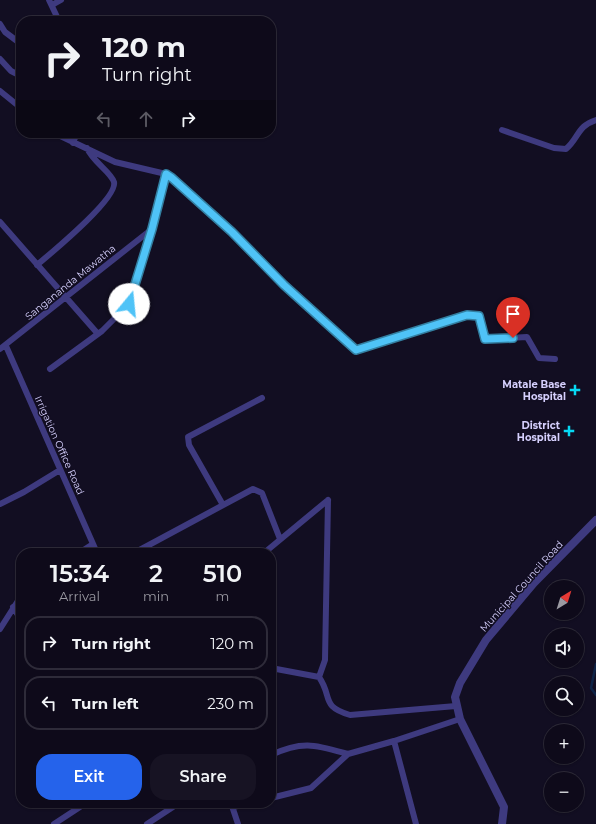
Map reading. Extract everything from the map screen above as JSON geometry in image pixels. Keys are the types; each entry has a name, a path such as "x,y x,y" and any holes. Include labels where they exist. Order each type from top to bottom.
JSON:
{"street":[{"path":"57,16 50,2 61,0"},
{"path":"0,24 5,32 16,40"},
{"path":"0,38 5,32"},
{"path":"0,59 11,71 16,74"},
{"path":"0,91 16,104"},
{"path":"502,130 554,148 566,149 574,143 579,129 589,122 596,120"},
{"path":"64,138 115,162 166,174 172,178 226,227 284,285 356,350 467,315 479,316 485,339 528,337 539,358 555,359"},
{"path":"73,143 75,138"},
{"path":"37,265 96,211 112,192 114,186 112,177 92,158 87,148"},
{"path":"50,369 98,334 129,304 152,229 166,174"},
{"path":"0,222 98,334"},
{"name":"Sangananda Mawatha","path":"3,348 152,229"},
{"name":"Irrigation Office Road","path":"3,348 60,470 94,548"},
{"path":"224,505 189,445 188,438 262,398"},
{"path":"0,504 24,492 60,470"},
{"path":"143,548 253,489 262,493 280,539"},
{"path":"270,548 328,500 325,660 319,676"},
{"name":"Municipal Council Road","path":"502,824 504,807 460,719 455,697 460,684 486,640 534,583 596,520"},
{"path":"86,548 92,544"},
{"path":"0,629 16,603"},
{"path":"13,607 16,612"},
{"path":"276,670 319,676 323,683 329,703 336,711 350,715 456,706"},
{"path":"276,797 311,788 348,754 394,742 460,719"},
{"path":"394,742 416,824"},
{"path":"276,752 287,747 312,744 348,754"},
{"path":"54,824 78,808"},
{"path":"147,824 171,808"},
{"path":"233,808 238,824"}],"waterway":[{"path":"596,664 591,688 596,695"}],"place":[{"name":"Matale Base Hospital","path":"575,390"},
{"name":"District Hospital","path":"569,431"}],"route":[{"path":"129,304 152,229 166,174 232,232 284,285 356,350 467,315 479,316 485,339 513,338"}]}
